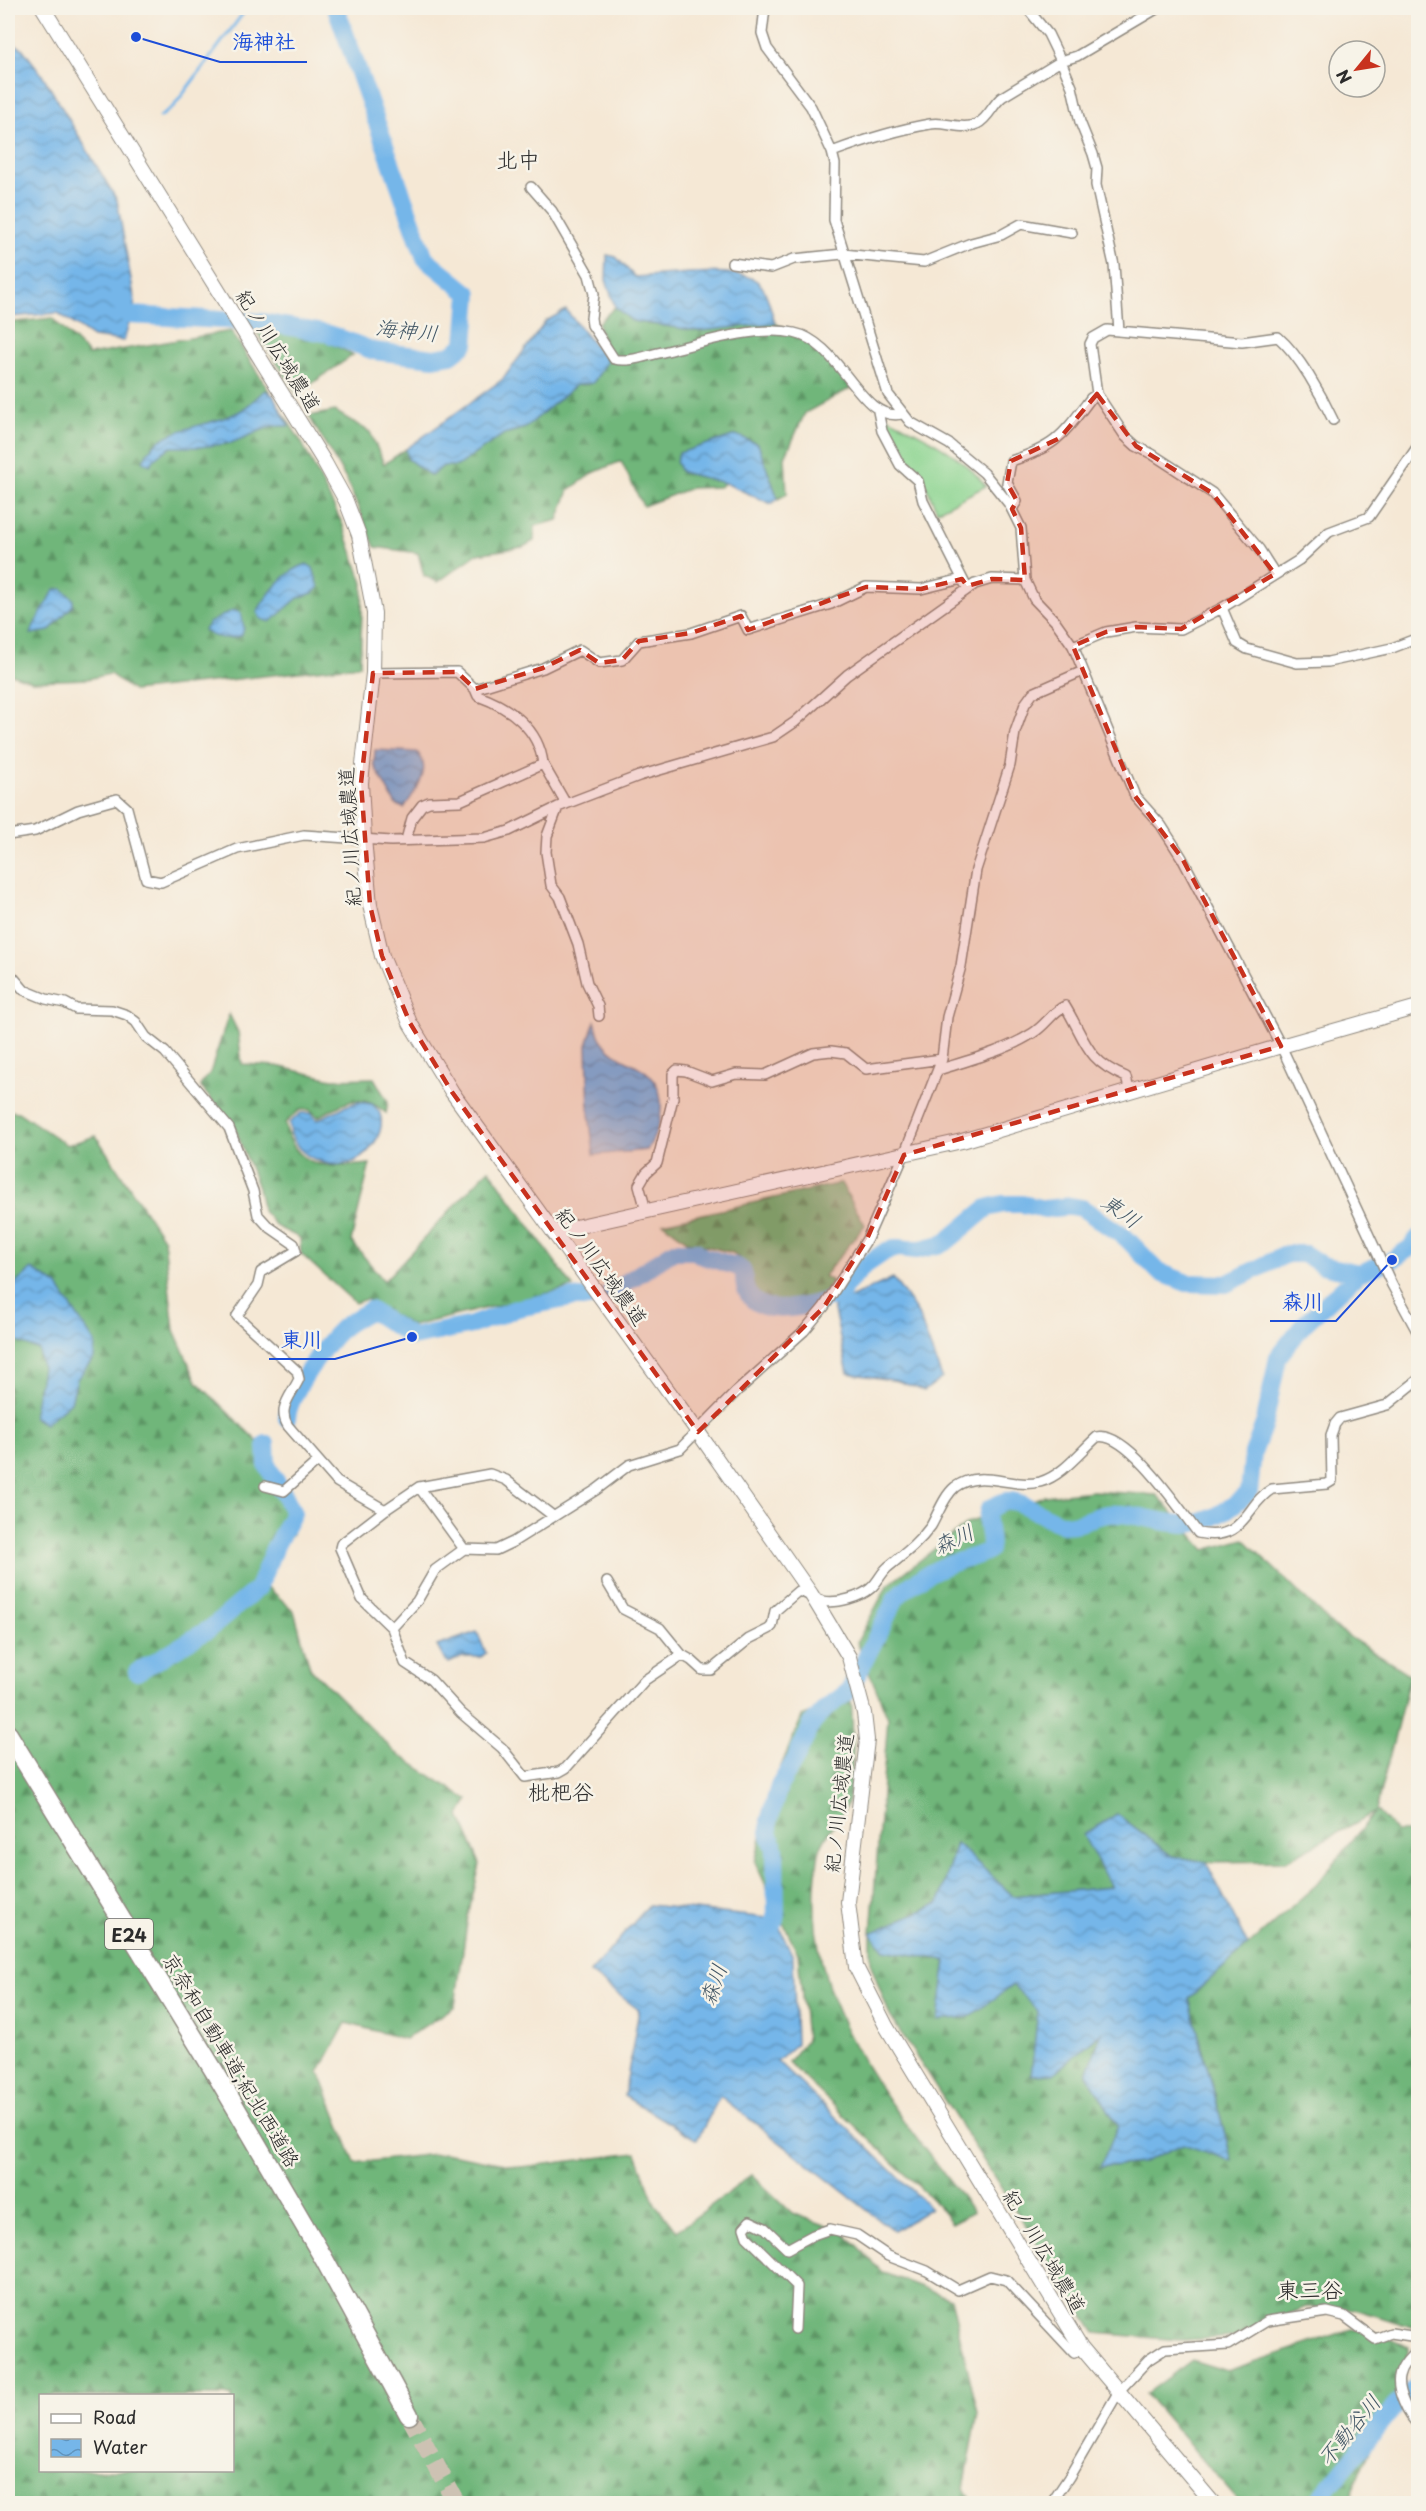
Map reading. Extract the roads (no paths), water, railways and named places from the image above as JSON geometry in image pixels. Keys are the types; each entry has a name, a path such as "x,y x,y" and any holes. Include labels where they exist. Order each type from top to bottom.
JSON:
{"highway":[{"name":"京奈和自動車道;紀北西道路","path":"8,1734 42,1794 216,2074 324,2259 409,2415"}],"street":[{"name":"紀ノ川広域農道","path":"43,8 325,463 346,501 359,535 374,613 373,673 361,783 370,905 382,956 410,1023 452,1092 699,1432 811,1594 849,1657 864,1713 867,1740 848,1902 856,1967 886,2026 1081,2347 1214,2504"},
{"path":"765,8 762,33 767,48 811,107 832,152 835,164 834,220 888,394 910,422 949,444 984,473 1012,509 1021,528 1025,580 1034,599 1056,622 1073,646 1135,796 1161,825 1182,858 1281,1046 1382,1259 1392,1286 1419,1332"},
{"path":"1027,8 1048,34 1062,61 1072,87 1080,122 1097,168 1096,184 1114,265 1119,331"},
{"path":"832,152 887,132 932,123 963,127 976,124 987,117 997,101 1062,61 1077,56 1158,8"},
{"path":"531,187 552,211 589,275 594,294 592,325 614,359 632,359 724,337 771,332 795,333 822,347 878,411 892,416 902,414"},
{"path":"732,263 771,268 794,258 843,254 924,262 1001,234 1021,224 1072,233"},
{"path":"1275,574 1259,549 1212,493 1136,446 1125,436 1097,394 1090,344 1092,338 1107,330 1242,342 1278,336 1288,346 1321,394 1333,420"},
{"path":"1012,509 1017,501 1007,483 1011,461 1040,452 1060,438 1091,398 1097,394"},
{"path":"878,411 882,431 900,465 918,481 923,501 968,588"},
{"path":"1073,646 1116,630 1136,627 1181,628 1222,609 1299,560 1329,532 1369,517 1419,446"},
{"path":"475,689 543,668 580,650 599,663 622,660 639,641 691,633 741,616 748,630 831,604 866,587 921,589 962,579"},
{"path":"8,835 35,831 78,810 117,800 127,808 147,879 161,882 237,849 304,835 405,840 483,838 509,831 562,805 639,776 773,737 795,722 846,675 968,588 992,579 1025,580"},
{"path":"1222,609 1237,643 1247,649 1297,663 1328,662 1392,648 1419,638"},
{"path":"392,1628 417,1601 435,1570 464,1549 496,1550 513,1542 596,1490 619,1471 644,1459 680,1449 736,1392 804,1331 824,1307 867,1239 904,1155 942,1059 947,1017 961,966 976,870 1010,765 1015,732 1025,704 1033,693 1083,670"},
{"path":"373,673 457,672 475,689 478,696 499,704 513,713 527,728 541,750 543,764 562,805"},
{"path":"405,840 412,818 422,805 429,802 460,801 543,764"},
{"path":"562,805 547,836 546,852 551,885 560,897 578,944 587,983 598,1006 599,1016"},
{"path":"12,976 24,990 46,999 65,1003 76,1009 112,1010 127,1015 136,1022 146,1037 165,1052 229,1128 253,1191 258,1215 268,1226 294,1244 296,1251 261,1272 258,1285 237,1316 297,1371 299,1379 283,1409 284,1418 337,1482 385,1510"},
{"path":"938,1070 990,1053 1032,1034 1051,1020 1055,1011 1065,1006 1086,1048 1108,1069 1126,1077 1130,1092"},
{"path":"553,1232 962,1141 1281,1046 1419,1008"},
{"path":"646,1210 639,1185 646,1173 657,1163 673,1098 673,1074 677,1070 712,1081 735,1074 765,1076 813,1053 831,1051 846,1053 866,1069 942,1059"},
{"path":"607,1582 622,1610 660,1628 682,1655 702,1670 711,1670 749,1639 769,1629 772,1626 775,1611 798,1591 811,1594 822,1601 829,1601 861,1595 870,1589 885,1569 914,1547 924,1535 955,1487 980,1477 1038,1482 1060,1472 1097,1437 1102,1436 1121,1444 1130,1451 1154,1477 1198,1533 1208,1535 1221,1533 1241,1525 1265,1493 1272,1489 1328,1485 1332,1481 1334,1472 1331,1435 1340,1418 1387,1406 1419,1380"},
{"path":"265,1486 284,1491 318,1461"},
{"path":"553,1516 495,1474 419,1487 385,1510 341,1544 340,1548 362,1599 392,1628 405,1664 431,1680 461,1713 502,1748 525,1777 559,1772 566,1768 645,1680 682,1655"},
{"path":"419,1487 443,1517 464,1549"},
{"path":"795,2329 796,2286 747,2237 744,2228 750,2221 765,2228 787,2249 830,2229 857,2235 888,2256 927,2271 958,2290 990,2276 1006,2280 1074,2353 1081,2347"},
{"path":"1051,2504 1069,2478 1119,2391 1148,2360 1165,2349 1228,2344 1267,2321 1327,2312 1344,2316 1375,2339 1390,2333 1419,2337"},
{"path":"1419,2350 1403,2367 1398,2377 1407,2412 1419,2424"}],"water":[{"path":"8,41 22,48 43,76 117,200 135,302 124,341 93,337 58,313 8,317"},
{"path":"607,255 616,257 635,277 720,273 751,278 760,284 765,292 775,323 699,331 632,321 615,307 606,280"},
{"path":"566,310 607,361 593,383 576,385 525,428 504,434 457,466 443,466 431,476 408,459 406,449 503,379 546,321"},
{"path":"265,390 273,395 289,426 272,426 231,443 200,447 171,447 158,455 150,465 143,461 150,449 160,440 186,429 228,417 250,404"},
{"path":"736,435 758,444 778,499 771,504 725,483 681,472 676,461 679,453"},
{"path":"307,564 313,568 319,587 313,593 298,598 270,622 261,619 257,612 266,597 292,571"},
{"path":"55,589 62,589 73,599 73,605 49,631 31,634 34,625"},
{"path":"233,610 241,613 244,628 242,635 222,638 204,630 209,623"},
{"path":"375,750 417,752 422,759 424,766 421,781 404,808 396,805 374,765"},
{"path":"595,1021 600,1037 608,1048 645,1071 658,1088 661,1101 660,1121 647,1150 594,1155 589,1113 587,1045"},
{"path":"358,1102 372,1104 379,1111 381,1121 379,1134 371,1148 361,1158 346,1164 328,1164 310,1157 296,1145 289,1123 301,1113 311,1113 317,1120"},
{"path":"32,1269 57,1285 95,1343 94,1358 77,1379 71,1402 45,1424 33,1417 42,1369 39,1350 8,1338 8,1284 17,1282"},
{"path":"893,1278 918,1314 942,1378 924,1391 898,1381 848,1373 833,1306"},
{"path":"477,1632 486,1653 481,1657 462,1657 449,1663 445,1661 437,1646"},
{"path":"1117,1814 1172,1856 1206,1862 1248,1945 1189,1998 1232,2161 1183,2144 1141,2163 1100,2167 1118,2126 1087,2074 1102,2032 1053,2074 1031,2075 1038,2011 1013,1985 969,2017 938,2020 946,1960 884,1950 871,1933 939,1903 956,1843 1013,1896 1111,1887 1083,1835"},
{"path":"649,1905 776,1919 793,1957 796,2044 777,2061 931,2208 894,2231 720,2096 697,2140 624,2096 639,2010 590,1973"}],"waterway":[{"path":"160,117 174,106 247,8"},
{"name":"海神川","path":"118,297 128,315 263,322 329,334 374,351 434,358 451,355 465,344 469,294 425,258 336,8"},
{"name":"東川","path":"831,1298 841,1295 845,1286 864,1266 886,1251 899,1248 917,1250 945,1243 987,1208 1003,1204 1022,1204 1045,1209 1071,1206 1082,1208 1126,1238 1159,1272 1187,1283 1226,1284 1287,1254 1305,1254 1322,1265 1359,1273"},
{"name":"森川","path":"762,1938 776,1919 775,1849 769,1833 769,1821 779,1786 795,1760 812,1724 825,1709 849,1691 896,1598 930,1573 989,1550 987,1515 989,1509 1001,1502 1019,1503 1064,1524 1108,1514 1185,1524 1203,1521 1227,1509 1249,1492 1253,1453 1265,1421 1278,1357 1303,1325 1359,1273 1392,1260 1410,1248 1418,1238"},
{"name":"東川","path":"610,1293 674,1251 696,1251 702,1256 738,1267 743,1271 746,1290 760,1305 780,1309 821,1302"},
{"name":"東川","path":"287,1418 294,1396 308,1370 326,1346 342,1328 370,1310 412,1337 472,1325 518,1308 571,1298 590,1298"},
{"name":"東川","path":"266,1444 267,1465 281,1490"},
{"name":"東川","path":"137,1672 211,1628 258,1588 274,1549 293,1513 284,1494"},
{"name":"不動谷川","path":"1315,2504 1396,2405 1418,2386"}],"tunnel":[{"path":"409,2415 457,2504"}],"place":[{"name":"海神社","path":"136,37"},
{"name":"森川","path":"1392,1260"},
{"name":"東川","path":"412,1337"}],"district":[{"name":"北中","path":"518,158"},
{"name":"枇杷谷","path":"561,1790"},
{"name":"東三谷","path":"1310,2288"}]}
